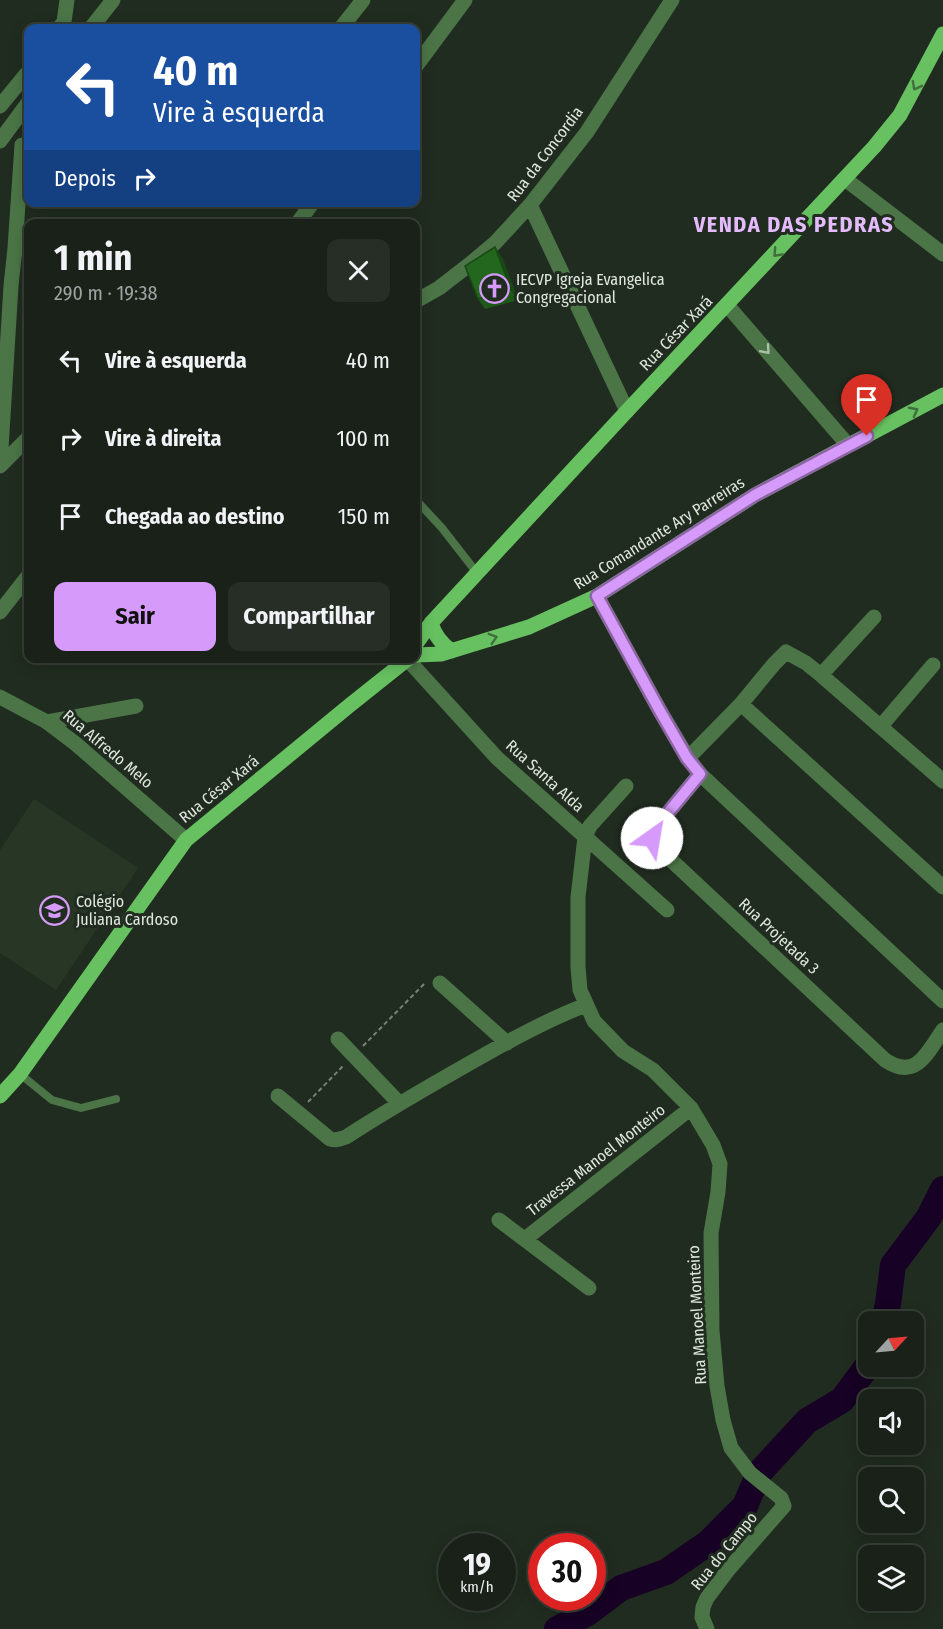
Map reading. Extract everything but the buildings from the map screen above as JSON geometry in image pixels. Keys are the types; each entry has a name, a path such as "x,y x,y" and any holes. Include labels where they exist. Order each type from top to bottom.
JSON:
{"main road":[{"name":"Rua César Xará","path":"420,638 431,623 477,573 874,147 900,115 943,34"},
{"name":"Rua Comandante Ary Parreiras","path":"420,657 452,651 529,627 597,596 755,495 942,397"},
{"path":"431,623 439,640 452,651"},
{"name":"Rua César Xará","path":"0,1096 20,1074 186,840 405,663"}],"street":[{"path":"62,24 67,0"},
{"path":"94,24 113,0"},
{"path":"344,24 363,0"},
{"path":"420,61 465,0"},
{"name":"Rua da Concordia","path":"420,299 439,288 477,258 500,238 530,205 586,132 672,0"},
{"path":"0,106 24,77"},
{"path":"24,108 2,137 24,145"},
{"path":"0,465 11,286 22,248 24,179"},
{"path":"845,179 943,254"},
{"path":"530,205 627,411"},
{"path":"727,306 848,446"},
{"path":"0,465 24,442"},
{"path":"0,612 24,581"},
{"path":"597,596 687,758 700,774 942,999"},
{"path":"821,675 874,617"},
{"path":"687,758 741,704 786,652 806,663 941,774"},
{"name":"Rua Santa Alda","path":"415,663 497,758 667,910"},
{"path":"881,726 933,665"},
{"name":"Rua Alfredo Melo","path":"0,697 47,722 76,744 186,840"},
{"path":"741,704 943,887"},
{"path":"47,722 136,706"},
{"name":"Rua Projetada 3","path":"700,774 657,826 652,838 656,846 885,1060 893,1065 908,1068 918,1064 943,1030"},
{"name":"Rua Manoel Monteiro","path":"626,786 590,826 585,837 578,897 580,990 594,1021 623,1051 653,1070 691,1108 713,1145 720,1164 711,1233 712,1331 719,1397 731,1448 750,1473 781,1498"},
{"path":"440,983 507,1043"},
{"path":"278,1096 330,1139 346,1137 399,1103 507,1043 563,1014 586,1005"},
{"path":"338,1039 399,1103"},
{"name":"Travessa Manoel Monteiro","path":"525,1239 691,1108"},
{"name":"Travessa Manoel Monteiro","path":"499,1220 589,1288"},
{"name":"Rua do Campo","path":"707,1629 702,1617 707,1598 728,1570 779,1513 784,1506 781,1498"}],"lane":[{"path":"420,504 442,528 477,573"},
{"path":"20,1074 52,1101 81,1108 116,1099"}],"path":[{"path":"297,1112 424,984 432,981 440,983"}],"shaded area":[{"name":"Colégio Juliana Cardoso","path":"34,799 138,868 56,990 0,953 0,850"}],"waterway":[{"path":"886,1311 893,1265 929,1217 943,1189"},
{"path":"557,1629 588,1613 621,1588 666,1572 708,1543 745,1506 759,1473 807,1421 842,1400 859,1377"}],"place":[{"name":"IECVP Igreja Evangelica Congregacional","path":"495,288"},
{"name":"Colégio Juliana Cardoso","path":"55,910"}],"district":[{"name":"VENDA DAS PEDRAS","path":"794,224"}],"route":[{"path":"652,838 657,826 700,774 687,758 597,596 755,495 867,436"}]}
